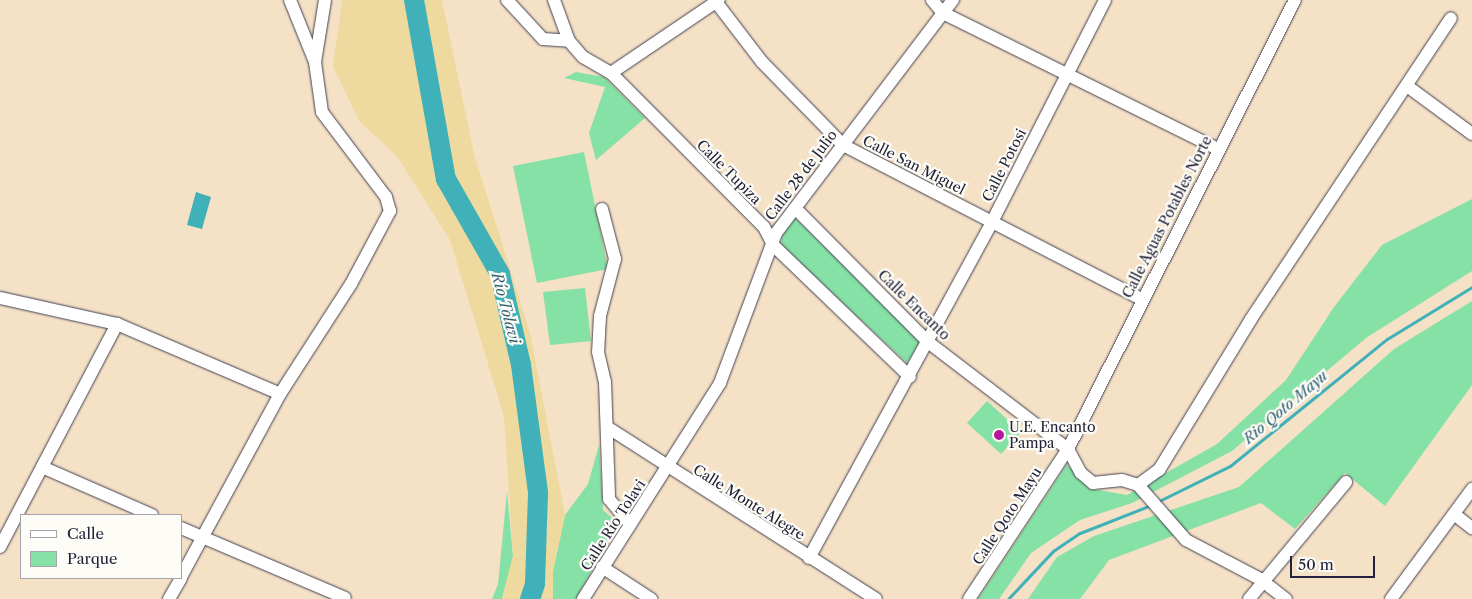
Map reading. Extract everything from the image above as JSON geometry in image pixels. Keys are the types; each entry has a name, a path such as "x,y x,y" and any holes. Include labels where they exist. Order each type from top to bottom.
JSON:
{"street":[{"path":"182,575 280,394 351,284 390,211 386,197 322,112 315,62 290,0"},
{"path":"315,62 325,0"},
{"path":"507,0 543,39 569,40 554,0"},
{"path":"932,0 943,13 1218,149"},
{"name":"Calle 28 de Julio","path":"668,468 720,383 773,245 796,208 953,0"},
{"name":"Calle Potosi","path":"809,558 910,377 992,222 1105,0"},
{"name":"Calle Aguas Potables Norte","path":"1068,449 1142,299 1295,0"},
{"path":"611,73 718,1"},
{"name":"Calle San Miguel","path":"718,1 762,62 843,146 1142,299"},
{"path":"1138,485 1160,470 1251,319 1451,18"},
{"name":"Calle Tupiza","path":"569,40 583,57 611,73 764,227 773,245 910,377"},
{"path":"1406,86 1472,134"},
{"name":"Calle Encanto","path":"796,208 928,342 1068,449"},
{"path":"602,210 615,258 600,316 598,352 607,427 609,499 630,524"},
{"path":"0,298 117,324 280,394"},
{"path":"0,547 117,324"},
{"name":"Calle Monte Alegre","path":"607,427 668,468 876,599"},
{"path":"1068,449 1081,473 1093,483 1122,480 1138,485 1186,540 1263,581 1286,599"},
{"name":"Calle Qoto Mayu","path":"970,599 1068,449"},
{"path":"42,467 150,514"},
{"name":"Calle Río Tolavi","path":"583,599 668,468"},
{"path":"1248,599 1346,482"},
{"path":"1391,599 1472,489"},
{"path":"1454,514 1472,528"},
{"path":"182,528 345,598"},
{"path":"602,567 650,599"},
{"path":"169,599 180,579"}],"green space":[{"path":"576,72 604,77 645,118 596,160 589,133 605,87 564,78"},
{"path":"584,152 608,269 537,283 513,166"},
{"path":"1472,199 1472,271 1366,338 1232,451 1132,503 1080,520 1031,553 999,599 978,599 1067,464 1088,488 1127,495 1217,444 1286,380 1334,307 1382,245"},
{"path":"795,218 921,341 907,363 781,245 782,236"},
{"path":"585,288 591,341 550,345 543,292"},
{"path":"1472,301 1472,385 1385,506 1345,473 1295,529 1261,503 1109,560 1080,599 1028,599 1057,557 1094,536 1239,487 1394,349"},
{"path":"987,401 1021,432 1001,454 967,423"},
{"path":"599,445 603,510 618,523 576,599 553,599 553,571 565,515 588,484"},
{"path":"507,491 513,556 502,599 492,599 498,584"}],"sand":[{"path":"342,0 442,0 474,154 530,333 565,515 553,571 553,599 502,599 513,556 504,416 450,240 397,156 359,121 333,66"}],"water":[{"path":"196,192 211,197 202,229 187,225"}],"waterway":[{"name":"Río Tolavi","path":"414,0 446,179 500,274 521,365 538,493 535,584 530,599"},
{"name":"Rio Qoto Mayu","path":"1157,502 1230,466 1387,339 1472,287"},
{"name":"Rio Qoto Mayu","path":"1008,599 1053,551 1080,533 1151,505"}],"place":[{"name":"U.E. Encanto Pampa","path":"999,435"}]}
